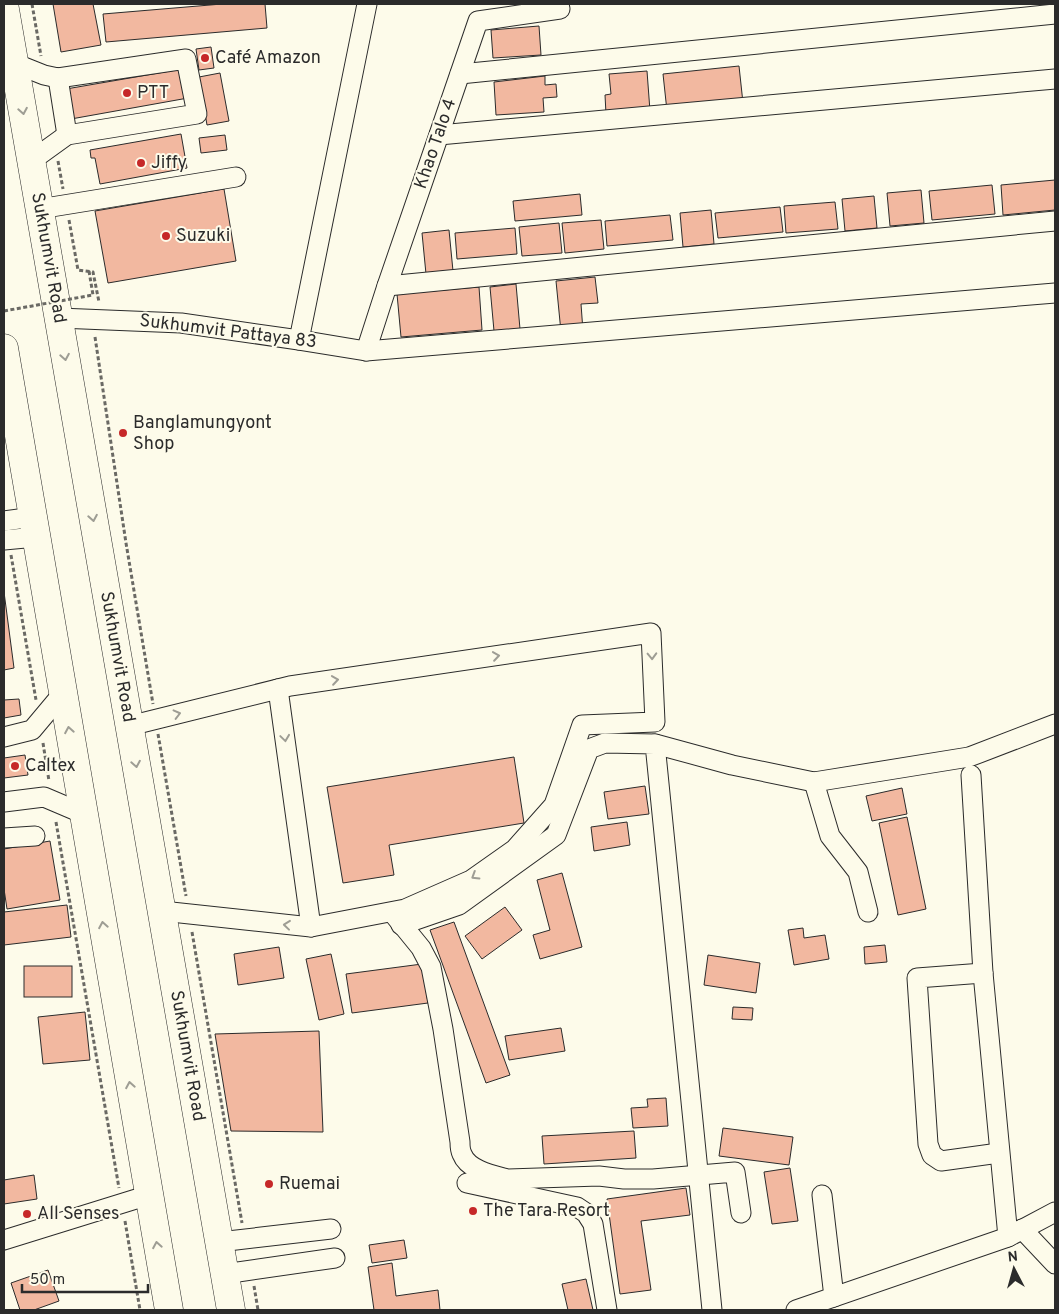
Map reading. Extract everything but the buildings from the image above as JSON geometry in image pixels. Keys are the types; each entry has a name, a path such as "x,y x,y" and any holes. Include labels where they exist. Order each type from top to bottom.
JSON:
{"highway":[{"name":"Sukhumvit Road","path":"4,4 162,911 238,1273 231,1310"},
{"path":"4,348 169,1310"}],"street":[{"path":"299,340 367,4"},
{"name":"Khao Talo 4","path":"366,351 478,21 560,9 559,4"},
{"path":"460,74 1055,14"},
{"path":"14,63 51,76 186,59 196,114 61,140 31,161"},
{"path":"51,76 61,140"},
{"path":"439,135 1055,79"},
{"path":"39,209 66,203 236,177"},
{"path":"387,286 1055,221"},
{"name":"Sukhumvit Pattaya 83","path":"59,318 181,323 366,351 1055,293"},
{"path":"4,521 34,527"},
{"path":"6,540 34,527"},
{"path":"129,726 278,689 651,633 655,722 582,725 554,805 515,849 470,880 405,909 396,918"},
{"path":"278,689 311,927"},
{"path":"4,737 32,730 63,693"},
{"path":"162,911 311,927 396,918 459,905 556,835 589,749 604,743 641,742 655,744 732,765 814,782 969,757 1055,724"},
{"path":"655,744 712,1310"},
{"path":"971,775 984,973 999,1153 1015,1233 1055,1264"},
{"path":"814,782 830,836 858,872 868,912"},
{"path":"4,802 44,797 84,814"},
{"path":"4,838 35,836"},
{"path":"396,918 421,948 431,967 443,1029 462,1154 467,1161 492,1175 507,1179 599,1176 624,1179 652,1179 735,1172 741,1213"},
{"path":"984,973 917,978 928,1144 932,1155 941,1161 999,1153"},
{"path":"467,1183 577,1207 586,1213 593,1224 607,1310"},
{"path":"4,1240 149,1195"},
{"path":"822,1195 834,1297"},
{"path":"796,1310 1015,1233 1055,1212"},
{"path":"232,1240 330,1229"},
{"path":"238,1273 335,1258"}],"path":[{"path":"32,4 51,76"},
{"path":"61,140 66,203 78,270 93,272 105,329 95,334 126,543 189,915 232,1240"},
{"path":"4,311 93,295 89,271"},
{"path":"6,540 39,720 140,1310"},
{"path":"238,1273 258,1310"}],"place":[{"name":"Café Amazon","path":"205,58"},
{"name":"PTT","path":"127,93"},
{"name":"Jiffy","path":"141,163"},
{"name":"Suzuki","path":"166,236"},
{"name":"Banglamungyont Shop","path":"123,433"},
{"name":"Caltex","path":"15,766"},
{"name":"Ruemai","path":"269,1184"},
{"name":"The Tara Resort","path":"473,1211"},
{"name":"All Senses","path":"27,1214"}]}
